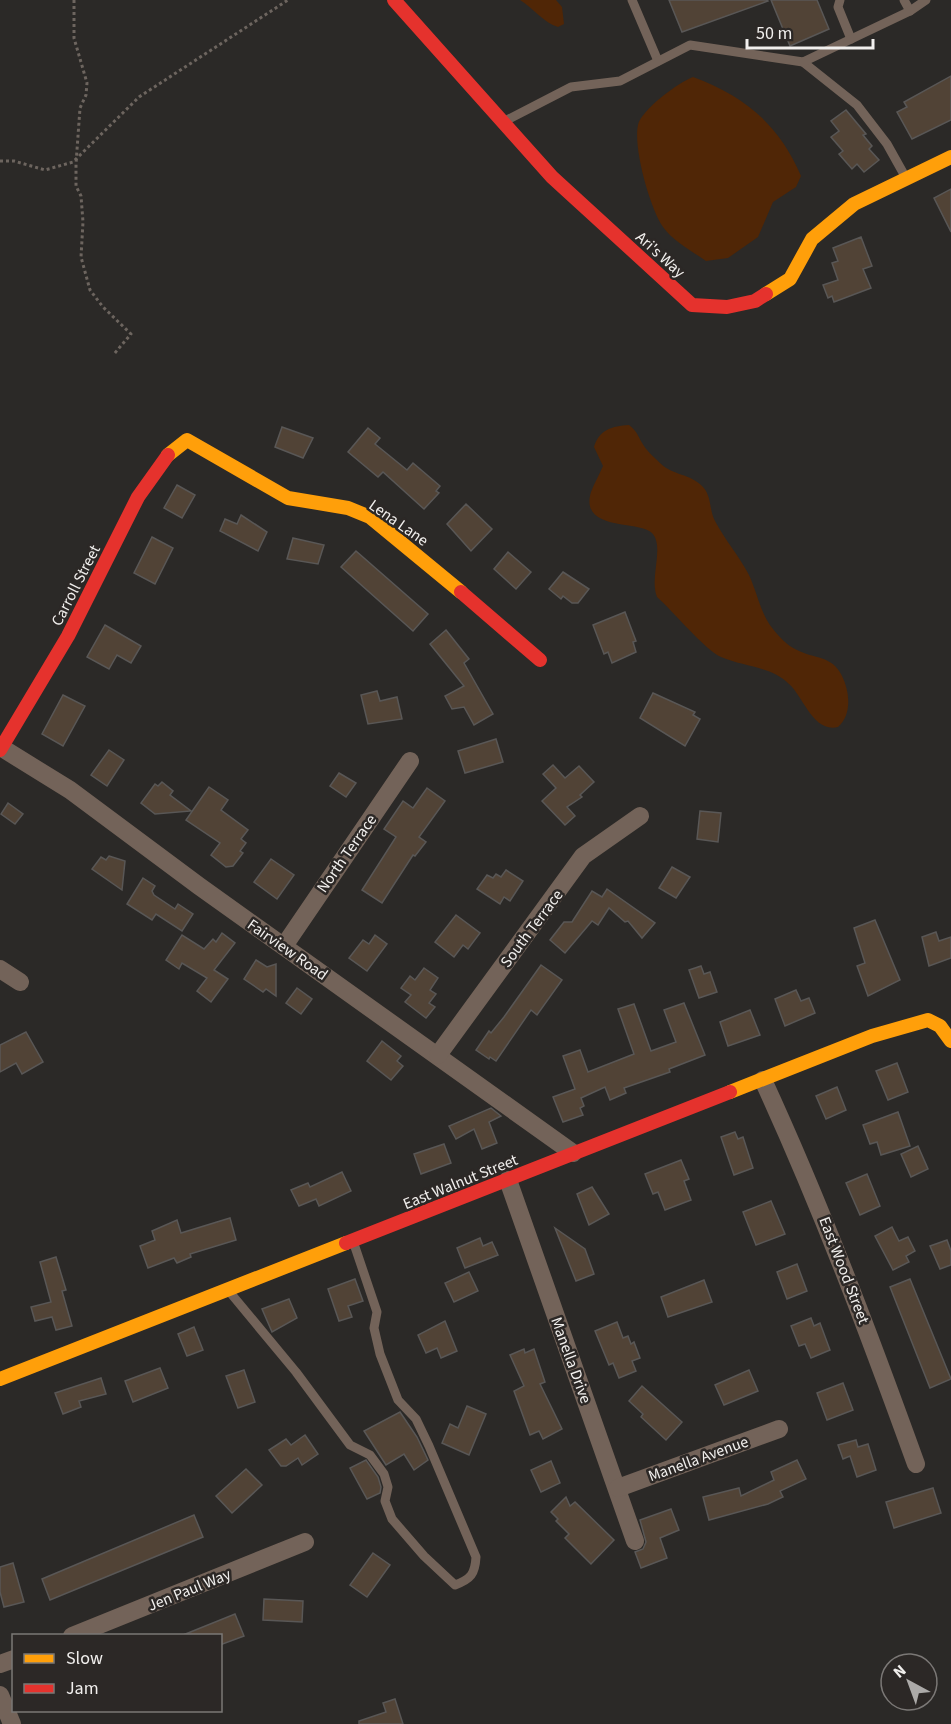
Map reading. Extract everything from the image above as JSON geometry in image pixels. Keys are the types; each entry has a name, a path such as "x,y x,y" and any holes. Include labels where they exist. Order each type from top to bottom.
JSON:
{"street":[{"name":"Ari's Way","path":"394,0 552,177 692,304 727,307 755,301 790,279 812,239 854,204 951,157"},
{"name":"Lena Lane","path":"184,441 188,440 215,454 288,498 348,508 370,517 409,547 540,660"},
{"name":"Carroll Street","path":"1,748 69,635 151,477 177,443 184,441"},
{"name":"Fairview Road","path":"1,748 70,790 573,1153"},
{"name":"North Terrace","path":"284,946 410,761"},
{"name":"South Terrace","path":"438,1055 584,856 640,816"},
{"path":"0,969 20,982"},
{"name":"East Walnut Street","path":"0,1379 872,1036 928,1020 940,1026 951,1041"},
{"name":"East Wood Street","path":"763,1080 806,1173 857,1300 916,1464"},
{"name":"Manella Drive","path":"508,1180 635,1540"},
{"name":"Manella Avenue","path":"618,1488 779,1429"},
{"name":"Jen Paul Way","path":"75,1634 305,1542"},
{"path":"0,1695 12,1724"}],"lane":[{"path":"632,0 658,61"},
{"path":"840,0 838,7 851,39"},
{"path":"904,0 910,11"},
{"path":"803,62 910,11 926,0"},
{"path":"503,122 571,87 620,81 690,45 803,62 857,105 887,144 906,178"},
{"path":"228,1290 296,1372 350,1445 370,1455 384,1474 388,1487 385,1501 392,1520 424,1556 455,1585 469,1580 475,1571 476,1557 429,1446 416,1419 398,1400 380,1354 374,1328 377,1312 353,1241"}],"path":[{"path":"74,0 74,39 87,82 86,95 80,108 76,186 81,196 81,257 90,290 103,307 131,334 114,354"},
{"path":"0,160 14,161 45,170 61,168 77,159 116,117 139,97 288,0"}],"shaded area":[{"path":"520,0 556,0 562,7 564,24 558,27 553,25"},
{"path":"693,77 728,93 758,114 782,141 801,176 796,187 773,202 758,237 728,258 706,261 678,242 667,232 658,218 640,162 637,135 638,125 646,112 670,90"},
{"path":"629,425 660,463 698,482 706,491 715,521 749,575 765,617 775,632 794,648 822,658 838,669 845,682 848,710 838,727 829,727 815,719 794,690 782,678 766,670 721,657 706,646 657,597 655,581 657,546 652,533 645,529 612,523 594,513 590,505 591,492 603,466 594,447 596,441 607,430"}],"building":[{"path":"669,0 767,0 768,1 682,32"},
{"path":"771,0 817,0 829,29 790,46"},
{"path":"951,76 951,120 912,139 897,112 907,107 904,102"},
{"path":"846,110 866,134 863,135 872,146 869,149 879,160 864,172 857,164 852,169 839,154 843,151 831,137 839,131 831,121"},
{"path":"951,189 951,232 934,198"},
{"path":"861,237 872,266 863,269 871,288 834,302 832,296 828,298 823,285 838,280 832,263 838,261 833,248"},
{"path":"282,427 313,438 303,458 275,447"},
{"path":"368,428 380,438 375,444 407,470 413,463 440,486 436,491 439,493 424,509 383,472 378,477 348,452"},
{"path":"177,485 195,495 182,518 164,508"},
{"path":"466,504 492,529 471,551 447,524"},
{"path":"241,515 267,532 258,551 220,531 225,519 237,524"},
{"path":"152,537 173,548 155,584 134,573"},
{"path":"293,538 324,545 318,564 287,559"},
{"path":"356,551 428,614 413,631 341,567"},
{"path":"508,552 531,572 516,589 494,569"},
{"path":"563,572 589,589 578,603 572,603 563,596 561,599 549,589"},
{"path":"625,612 636,641 633,642 636,652 612,663 608,652 604,654 593,625"},
{"path":"105,625 141,646 131,663 117,655 109,669 87,657"},
{"path":"446,630 469,659 464,663 493,714 474,725 464,707 452,709 445,696 464,686 430,644"},
{"path":"377,691 380,701 397,697 402,719 368,724 361,695"},
{"path":"653,693 695,712 693,715 700,719 685,746 640,718"},
{"path":"63,695 85,706 63,746 42,734"},
{"path":"496,739 503,762 465,773 458,751"},
{"path":"109,750 124,760 107,786 91,775"},
{"path":"553,765 565,778 579,766 594,782 580,795 582,797 567,807 575,816 565,825 542,801 556,788 543,774"},
{"path":"339,773 356,783 346,797 330,786"},
{"path":"162,782 173,791 170,795 191,811 155,814 141,803 155,784 158,786"},
{"path":"209,787 228,800 221,810 248,830 241,839 246,843 240,851 243,853 233,866 226,867 211,855 220,843 186,820"},
{"path":"427,788 445,801 419,837 426,842 415,856 413,855 382,903 362,890 396,837 384,829 403,801 413,808"},
{"path":"8,803 23,814 15,824 1,814"},
{"path":"700,811 721,813 718,842 697,839"},
{"path":"109,856 125,861 122,890 92,869 101,857 106,860"},
{"path":"271,859 294,875 277,899 254,882"},
{"path":"672,867 690,877 676,898 659,888"},
{"path":"506,870 523,881 510,901 504,897 500,904 477,889 487,875 493,878 496,874 501,877"},
{"path":"143,878 155,886 152,891 154,895 175,909 178,904 193,914 182,931 156,914 152,920 127,904"},
{"path":"607,889 655,923 642,938 628,921 625,922 609,908 598,925 592,921 565,953 550,940 564,922 572,922 592,891 602,897"},
{"path":"456,915 480,933 468,949 463,945 454,957 435,942"},
{"path":"875,920 900,980 868,996 857,966 865,963 854,928"},
{"path":"936,932 939,941 951,937 951,958 929,966 922,937"},
{"path":"222,933 235,943 214,970 228,979 211,1002 197,991 207,978 182,963 179,969 166,960 182,935 204,949 213,939 216,942"},
{"path":"375,935 387,944 367,971 349,958 363,940 369,944"},
{"path":"256,960 267,967 276,964 276,996 266,989 263,992 244,979"},
{"path":"541,965 562,980 537,1015 531,1010 496,1061 490,1057 489,1059 476,1050 489,1031 491,1033 504,1017"},
{"path":"701,966 704,974 710,972 717,992 699,998 689,970"},
{"path":"424,968 438,978 430,990 436,994 429,1003 435,1007 426,1018 405,1002 411,995 401,988 410,976 415,980"},
{"path":"297,988 312,999 301,1014 286,1003"},
{"path":"796,990 801,1001 809,998 815,1013 785,1026 775,999"},
{"path":"684,1003 705,1055 669,1069 670,1072 624,1088 626,1093 610,1100 605,1087 581,1098 584,1106 580,1108 583,1115 563,1122 553,1097 575,1089 563,1056 580,1050 588,1072 634,1054 618,1009 634,1004 651,1051 676,1042 664,1010"},
{"path":"750,1010 760,1035 728,1046 720,1022"},
{"path":"26,1032 43,1062 22,1074 16,1063 0,1072 0,1045"},
{"path":"382,1041 401,1056 397,1061 403,1066 391,1080 367,1061"},
{"path":"897,1063 908,1092 888,1100 876,1071"},
{"path":"837,1087 846,1110 826,1119 816,1096"},
{"path":"491,1108 501,1116 489,1122 497,1143 482,1149 474,1129 456,1139 449,1126"},
{"path":"898,1112 910,1146 881,1155 877,1142 870,1144 863,1125"},
{"path":"735,1132 738,1139 743,1137 753,1168 734,1175 721,1137"},
{"path":"444,1144 451,1163 421,1174 414,1154"},
{"path":"918,1146 928,1169 911,1177 901,1154"},
{"path":"681,1160 689,1179 684,1181 691,1200 665,1210 658,1192 653,1194 645,1174"},
{"path":"342,1172 351,1191 319,1206 316,1199 299,1206 291,1190 308,1183 310,1187"},
{"path":"867,1174 880,1206 860,1215 846,1183"},
{"path":"592,1187 609,1214 589,1225 577,1194"},
{"path":"771,1201 785,1234 756,1245 743,1212"},
{"path":"230,1218 236,1240 190,1254 191,1257 177,1263 174,1258 148,1268 140,1246 155,1240 152,1231 177,1220 181,1233"},
{"path":"892,1227 899,1241 908,1237 915,1251 906,1256 909,1262 893,1270 875,1236"},
{"path":"555,1228 585,1249 594,1274 576,1281"},
{"path":"480,1238 483,1246 492,1242 498,1255 465,1268 457,1248"},
{"path":"947,1240 951,1251 951,1265 940,1269 930,1246"},
{"path":"56,1257 66,1290 62,1291 72,1326 56,1330 52,1317 35,1321 31,1307 51,1302 40,1262"},
{"path":"797,1264 807,1291 787,1299 777,1272"},
{"path":"469,1272 478,1291 454,1302 445,1283"},
{"path":"355,1279 363,1301 348,1306 352,1317 339,1321 328,1289"},
{"path":"910,1279 951,1379 930,1388 890,1287"},
{"path":"704,1280 712,1302 668,1317 661,1297"},
{"path":"289,1299 297,1318 272,1332 262,1309"},
{"path":"811,1318 814,1326 820,1323 830,1350 811,1358 805,1344 799,1346 791,1326"},
{"path":"445,1321 457,1351 441,1358 437,1348 426,1353 418,1335"},
{"path":"617,1322 623,1338 628,1336 631,1344 634,1342 640,1358 632,1361 636,1371 619,1378 613,1363 609,1365 595,1331"},
{"path":"194,1327 203,1350 187,1356 178,1334"},
{"path":"524,1349 525,1353 534,1349 545,1382 540,1384 562,1429 543,1439 539,1431 530,1435 514,1391 524,1386 510,1355"},
{"path":"160,1368 168,1388 133,1402 125,1381"},
{"path":"244,1370 255,1402 238,1408 226,1376"},
{"path":"749,1370 758,1391 724,1405 715,1385"},
{"path":"101,1378 106,1394 79,1401 81,1407 63,1414 55,1393"},
{"path":"843,1383 853,1410 827,1420 817,1393"},
{"path":"642,1386 682,1422 666,1440 641,1417 643,1414 629,1401"},
{"path":"467,1406 486,1414 469,1455 442,1443 450,1424 458,1428"},
{"path":"400,1412 417,1437 428,1460 414,1470 404,1454 386,1465 364,1431"},
{"path":"305,1435 318,1454 302,1465 298,1458 286,1466 281,1466 269,1450 286,1439 291,1445"},
{"path":"856,1440 858,1447 868,1444 876,1470 857,1477 850,1456 843,1459 838,1445"},
{"path":"366,1460 378,1477 381,1487 380,1493 367,1499 350,1468"},
{"path":"797,1460 806,1479 780,1491 783,1497 768,1504 709,1520 703,1497 739,1488 741,1496 774,1480 771,1472"},
{"path":"551,1461 560,1483 541,1492 531,1470"},
{"path":"246,1469 262,1485 232,1513 216,1496"},
{"path":"933,1488 941,1513 894,1528 886,1502"},
{"path":"566,1497 570,1506 575,1502 614,1540 591,1564 565,1538 569,1534 556,1521 558,1519 551,1512"},
{"path":"671,1509 679,1530 660,1538 667,1558 641,1568 635,1552 643,1549 646,1542 640,1520"},
{"path":"194,1515 203,1537 50,1600 42,1579"},
{"path":"373,1553 390,1565 367,1597 350,1585"},
{"path":"13,1563 24,1602 4,1607 0,1592 0,1567"},
{"path":"264,1599 303,1601 302,1622 263,1620"},
{"path":"235,1614 244,1636 222,1644 222,1634 185,1634"},
{"path":"395,1699 403,1724 359,1724 359,1721 386,1712 383,1703"}],"traffic: slow":[{"path":"766,294 790,279 812,239 854,204 951,157"},
{"path":"168,455 187,440 288,498 348,508 370,517 461,592"},
{"path":"730,1092 872,1036 928,1020 940,1026 951,1041"},
{"path":"0,1379 346,1243"}],"traffic: jam":[{"path":"394,0 552,177 692,305 727,307 755,301 766,294"},
{"path":"0,750 68,636 138,497 168,455"},
{"path":"461,592 540,660"},
{"path":"346,1243 730,1092"}]}
